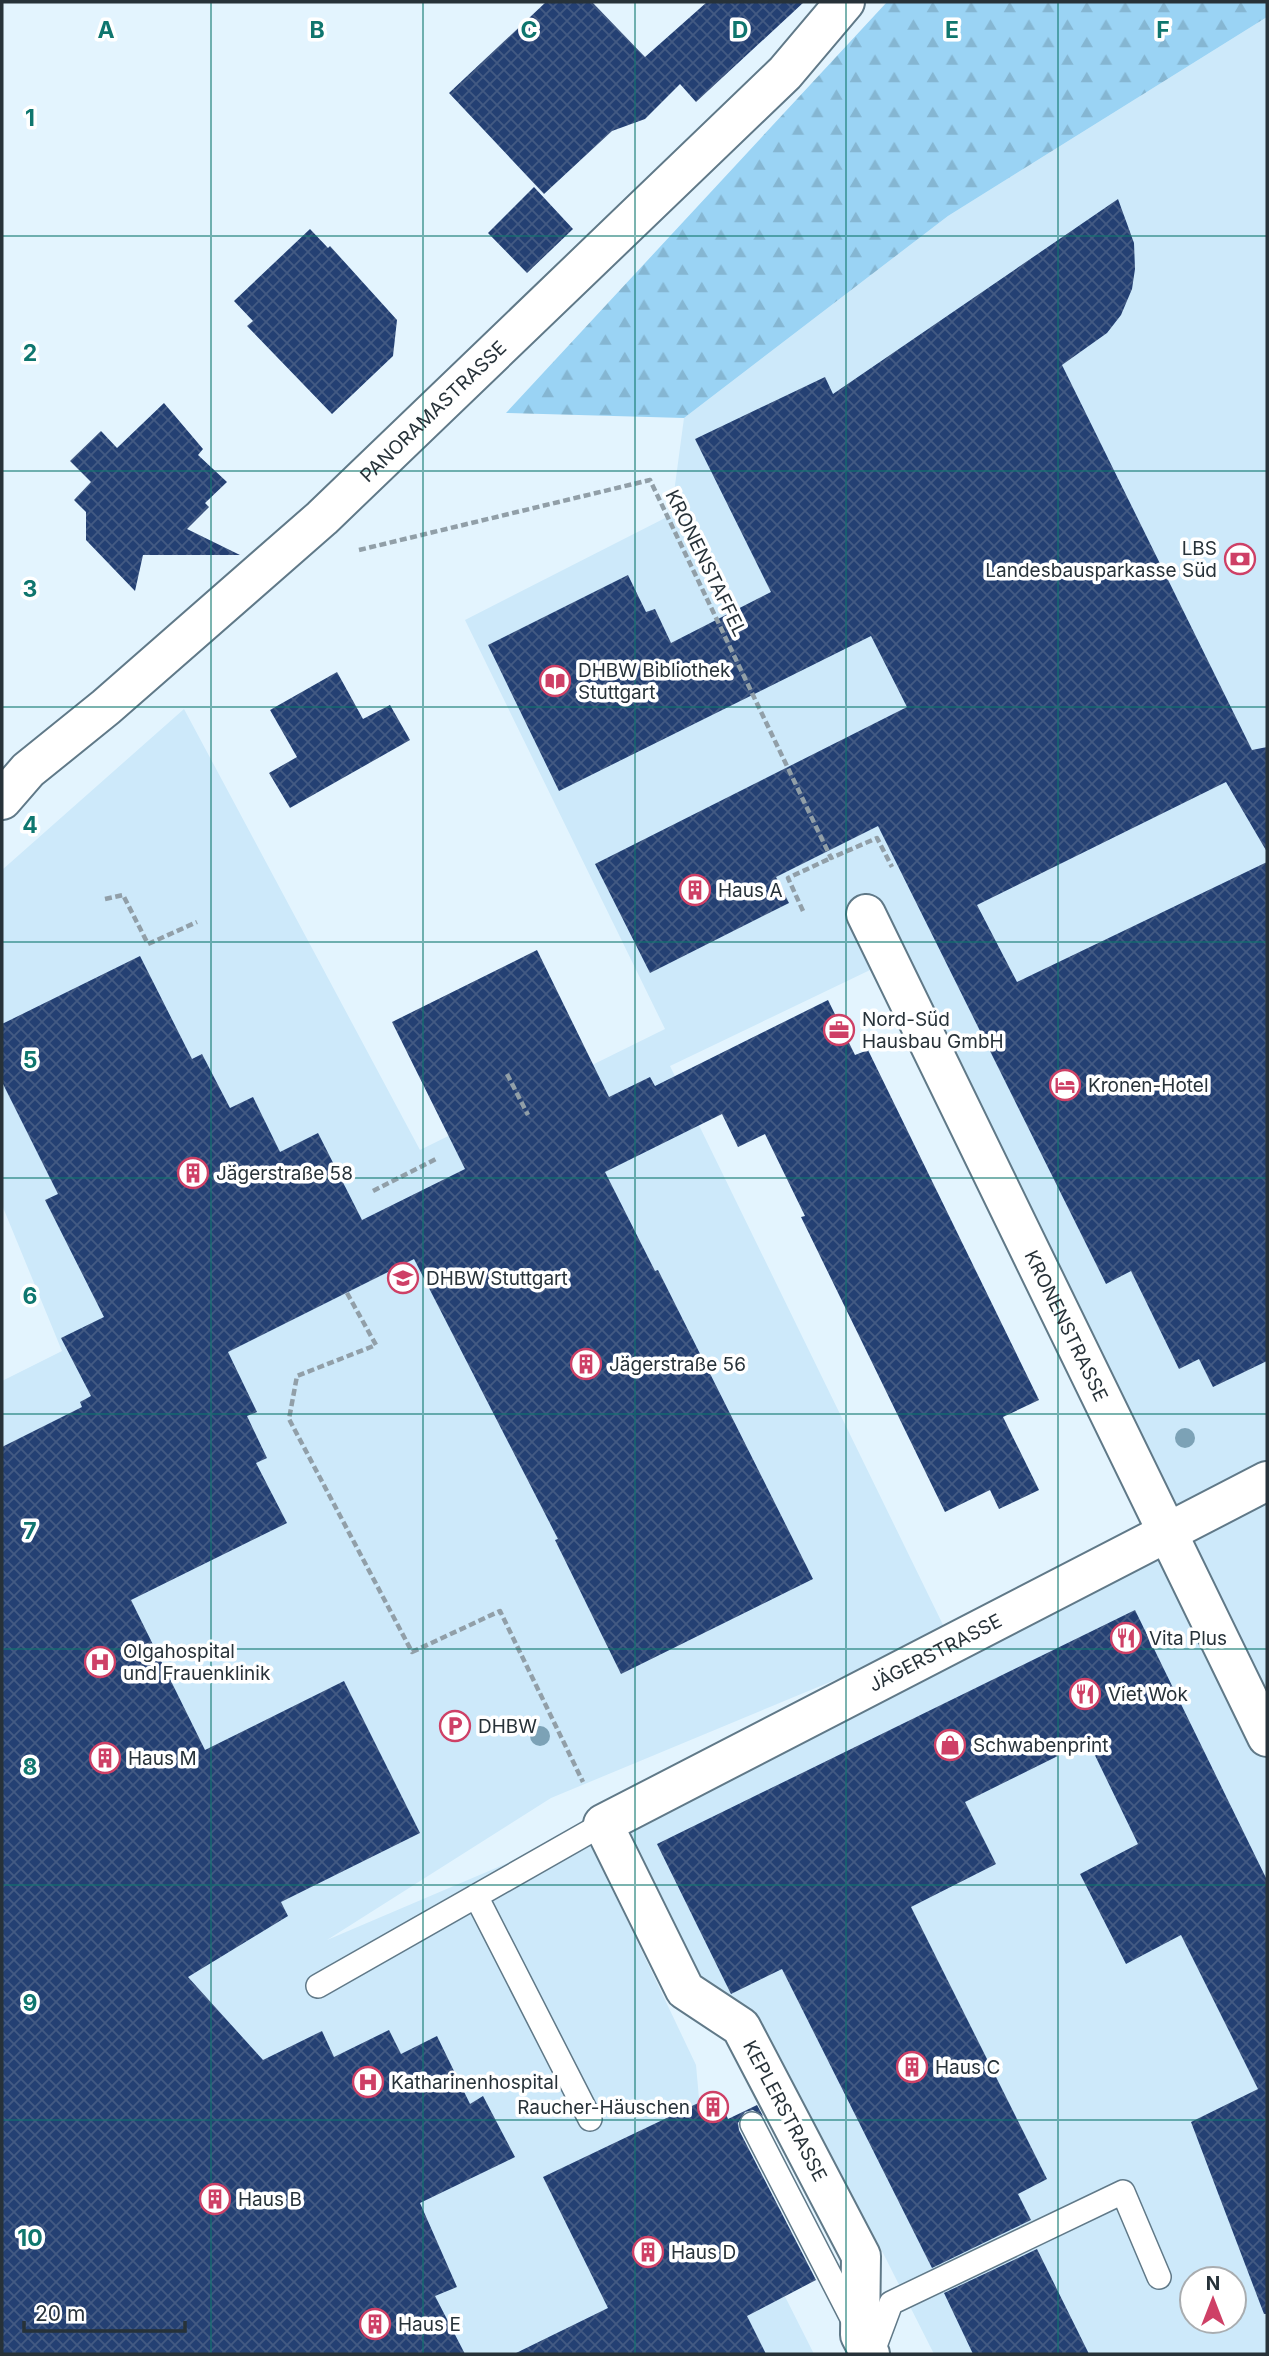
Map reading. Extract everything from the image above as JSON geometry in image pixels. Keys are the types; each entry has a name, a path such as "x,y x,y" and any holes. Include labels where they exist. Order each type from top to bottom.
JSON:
{"street":[{"name":"PANORAMASTRASSE","path":"2,800 15,774 106,708 322,518 785,73 845,2"},
{"name":"KRONENSTRASSE","path":"866,914 1267,1737"},
{"name":"JÄGERSTRASSE","path":"603,1824 1267,1481"},
{"name":"KEPLERSTRASSE","path":"603,1824 685,1990 741,2027 861,2256 867,2348"}],"lane":[{"path":"318,1986 603,1824"},
{"path":"476,1896 590,2119"},
{"path":"752,2124 867,2348"},
{"path":"867,2348 891,2303 1123,2192 1158,2277"}],"path":[{"name":"KRONENSTAFFEL","path":"354,551 650,480 831,858"},
{"path":"803,911 788,878 877,838 892,867"},
{"path":"105,899 123,895 148,944 197,922"},
{"path":"507,1074 528,1115"},
{"path":"373,1191 436,1159"},
{"path":"347,1293 376,1345 297,1376 289,1419 412,1652 500,1611 603,1824"}],"shaded area":[{"path":"1267,17 1267,2354 934,2354 760,2023 689,1978 628,1831 941,1636 551,1798 327,1940 545,1847 589,1840 696,2065 702,2132 814,2354 2,2354 2,1381 62,1351 2,1205 2,870 184,709 420,1150 665,1029 465,620 671,515 684,418 948,216","holes":["893,959 1154,1522 947,1633 670,1066"]}],"green space":[{"path":"887,2 1267,2 1267,17 948,216 684,418 506,413"}],"building":[{"path":"546,2 592,2 645,57 707,2 804,2 696,102 680,84 645,119 612,131 544,194 449,93"},
{"path":"534,187 573,229 527,273 488,233"},
{"path":"1118,199 1134,243 1135,269 1132,289 1121,315 1107,333 1062,365 1252,750 1267,747 1267,852 1226,782 977,905 1017,982 1267,862 1267,1361 1213,1387 1199,1359 1179,1369 1131,1271 1106,1284 878,826 776,877 789,903 650,973 595,864 907,707 871,636 559,791 488,645 628,575 646,612 655,609 671,643 771,592 695,439 825,377 833,394"},
{"path":"310,229 328,248 330,246 397,320 393,356 332,414 247,326 253,321 234,301"},
{"path":"164,403 203,449 198,455 227,482 205,503 209,507 187,529 240,555 143,555 135,591 86,540 86,512 74,500 91,482 70,461 101,431 117,448"},
{"path":"337,672 363,719 390,705 410,740 290,808 269,773 297,757 270,710"},
{"path":"537,950 609,1097 650,1077 655,1086 828,1000 855,1055 868,1050 1039,1400 1003,1417 1039,1490 999,1509 990,1490 945,1512 801,1217 805,1216 765,1134 738,1147 722,1114 605,1172 655,1271 658,1270 813,1579 621,1674 555,1540 558,1539 414,1259 228,1352 257,1412 247,1416 267,1458 256,1463 287,1523 131,1600 205,1750 344,1681 420,1833 281,1902 288,1916 188,1977 263,2060 322,2031 334,2057 389,2030 401,2054 437,2036 470,2104 483,2096 515,2157 420,2203 457,2287 435,2296 465,2354 2,2354 2,1447 82,1407 80,1402 91,1396 61,1338 104,1317 45,1200 58,1194 2,1082 2,1024 140,956 192,1059 202,1054 230,1108 253,1097 280,1152 318,1133 362,1220 465,1169 392,1022"},
{"path":"1135,1610 1267,1880 1267,2314 1264,2314 1248,2272 1248,2265 1245,2265 1191,2122 1258,2089 1181,1935 1126,1964 1080,1874 1138,1844 1088,1741 965,1802 996,1864 911,1907 1047,2179 1018,2194 1031,2220 932,2268 782,1969 731,1994 657,1844"},
{"name":"Haus D","path":"717,2094 728,2119 757,2105 763,2116 753,2110 745,2112 738,2123 739,2130 816,2280 747,2316 766,2354 514,2354 608,2308 543,2177"},
{"path":"1037,2249 1089,2354 973,2354 944,2293"}],"place":[{"name":"LBS Landesbausparkasse Süd","path":"1240,559"},
{"name":"DHBW Bibliothek Stuttgart","path":"555,681"},
{"name":"Haus A","path":"695,890"},
{"name":"Nord-Süd Hausbau GmbH","path":"839,1030"},
{"name":"Kronen-Hotel","path":"1065,1085"},
{"name":"Jägerstraße 58","path":"193,1173"},
{"name":"DHBW Stuttgart","path":"403,1278"},
{"name":"Jägerstraße 56","path":"586,1364"},
{"name":"Vita Plus","path":"1126,1638"},
{"name":"Olgahospital und Frauenklinik","path":"100,1662"},
{"name":"Viet Wok","path":"1085,1694"},
{"name":"DHBW","path":"455,1726"},
{"name":"Schwabenprint","path":"950,1745"},
{"name":"Haus M","path":"105,1758"},
{"name":"Haus C","path":"912,2067"},
{"name":"Katharinenhospital","path":"368,2082"},
{"name":"Raucher-Häuschen","path":"713,2107"},
{"name":"Haus B","path":"215,2199"},
{"name":"Haus D","path":"648,2252"},
{"name":"Haus E","path":"375,2324"}]}
